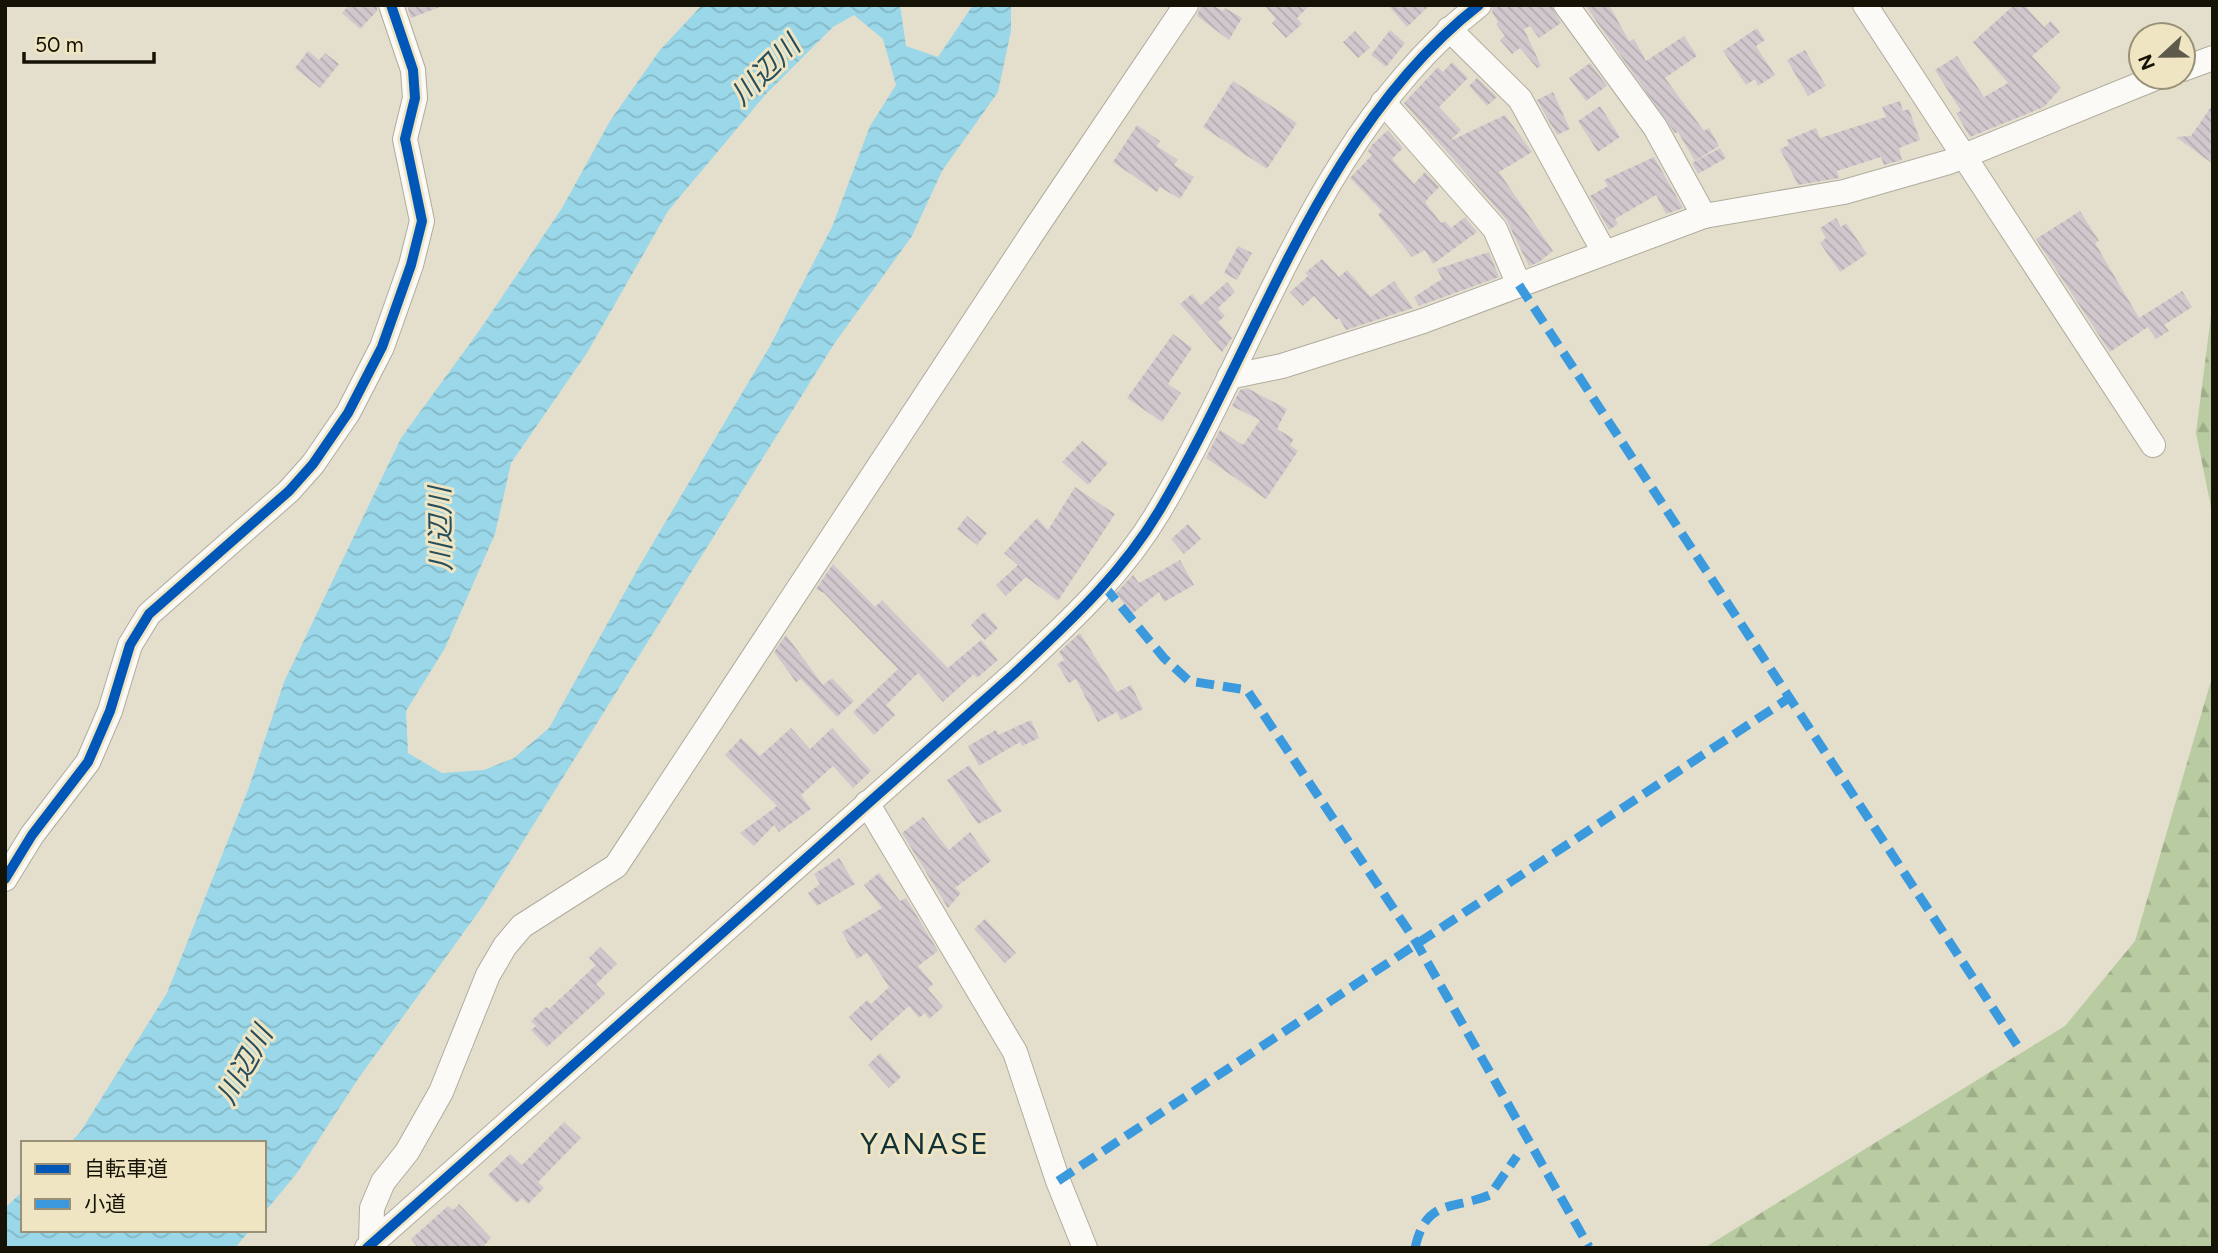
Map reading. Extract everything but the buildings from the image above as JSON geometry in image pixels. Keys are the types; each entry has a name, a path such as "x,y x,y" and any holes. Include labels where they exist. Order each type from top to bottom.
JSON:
{"street":[{"path":"5,879 32,835 88,762 110,711 130,645 149,614 297,482 348,413 382,347 411,265 422,221 405,139 415,98 413,70 391,5"},
{"path":"369,1246 372,1208 383,1182 407,1152 441,1092 488,975 505,946 523,926 616,866 1035,229 1186,5"},
{"path":"369,1246 609,1036 1015,673 1080,613 1118,571 1158,512 1329,187 1383,102 1410,68 1449,29 1479,5"},
{"path":"1566,5 1655,127 1704,216"},
{"path":"1864,5 2153,444"},
{"path":"1449,29 1520,99 1604,252"},
{"path":"1229,377 1294,362 1423,321 1704,216 1844,192 1964,156 2127,90"},
{"path":"1383,102 1495,229 1519,285"},
{"path":"867,803 1015,1052 1058,1181 1085,1248"}],"green space":[{"path":"2213,300 2213,517 2196,433"},
{"path":"2213,674 2213,1248 1704,1248 2065,1026 2135,941"}],"water":[{"name":"川辺川","path":"702,5 900,5 906,46 938,57 973,5 1011,5 1011,31 998,92 942,171 912,236 834,344 482,907 358,1079 297,1173 266,1211 266,1141 72,1141 81,1131 167,993 248,790 284,682 401,438 479,331 562,208 610,121 660,50","holes":["854,15 883,39 896,85 870,126 832,227 770,346 640,565 549,728 514,758 484,770 442,773 408,753 406,711 445,648 495,534 511,463 587,353 668,211 765,95 833,27"]},
{"path":"21,1193 21,1232 248,1232 235,1248 5,1248 5,1208"}],"marked path":[{"path":"1519,285 2017,1045"},
{"path":"1104,586 1164,658 1189,681 1247,690 1416,942 1589,1247"},
{"path":"1058,1181 1789,698"},
{"path":"1415,1248 1420,1232 1434,1213 1490,1195 1517,1156"}],"cycle path":[{"path":"5,879 32,835 88,762 110,711 130,645 149,614 289,491 313,464 348,413 382,347 411,265 422,221 405,139 415,98 413,70 391,5"},
{"path":"367,1248 1015,673 1074,617 1111,577 1159,511 1334,175 1376,113 1424,55 1479,5"}],"district":[{"name":"YANASE","path":"925,1144"}]}
